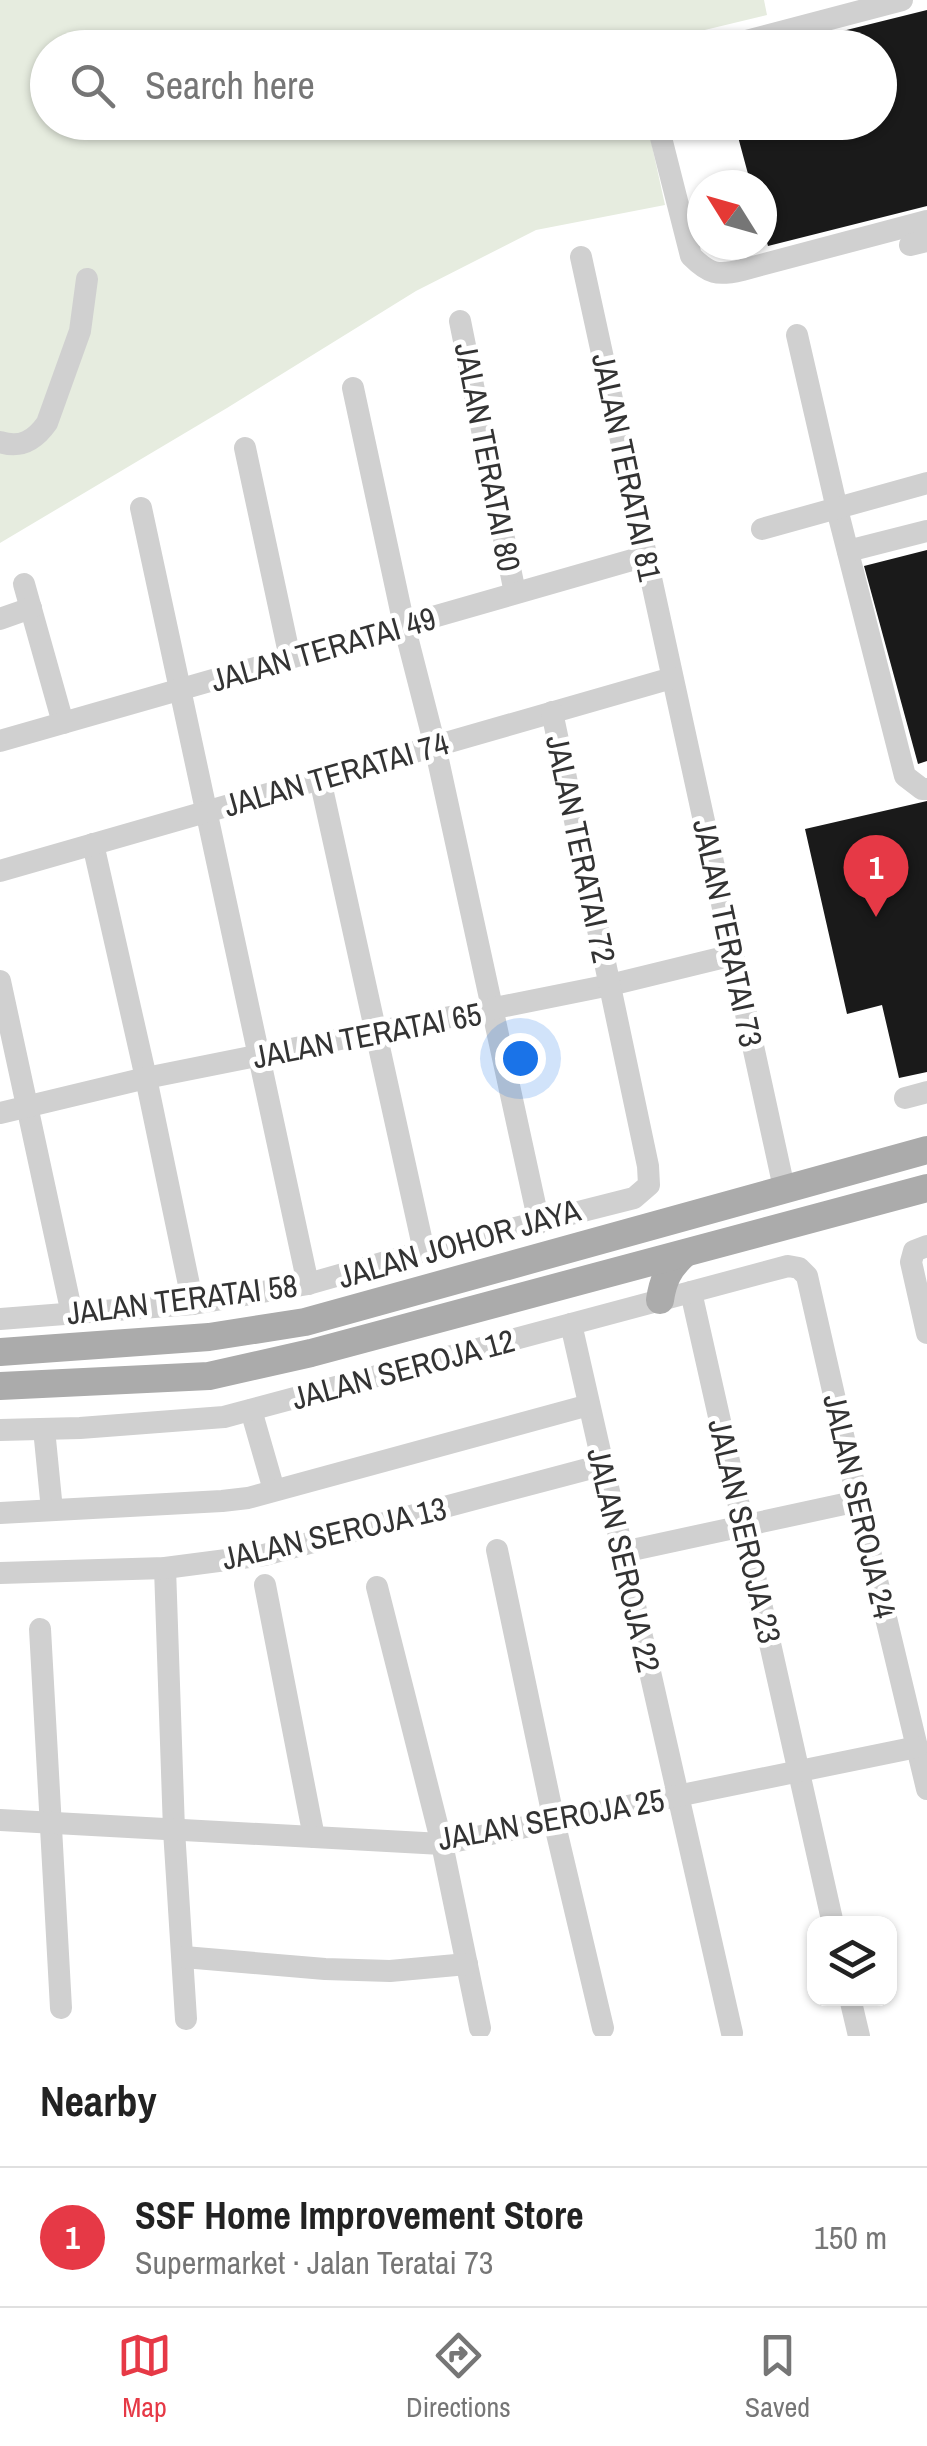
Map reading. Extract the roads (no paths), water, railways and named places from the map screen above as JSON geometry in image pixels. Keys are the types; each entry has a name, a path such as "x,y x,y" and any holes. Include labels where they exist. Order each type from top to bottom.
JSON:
{"main road":[{"name":"JALAN JOHOR JAYA","path":"0,1352 209,1336 305,1322 927,1150"},
{"name":"JALAN JOHOR JAYA","path":"0,1386 208,1376 311,1354 927,1188"},
{"path":"660,1300 669,1269 684,1254"}],"street":[{"path":"788,30 902,0"},
{"path":"662,140 691,256 705,270 722,274 742,270 927,220"},
{"name":"JALAN TERATAI 81","path":"581,258 672,678"},
{"path":"0,442 11,446 28,442 48,423 80,331 87,278"},
{"name":"JALAN TERATAI 80","path":"460,320 515,593"},
{"path":"797,336 905,776 927,789"},
{"path":"353,388 539,1223"},
{"path":"246,448 290,658"},
{"path":"762,529 927,483"},
{"path":"141,508 308,1284"},
{"path":"848,551 927,531"},
{"name":"JALAN TERATAI 49","path":"0,741 646,556"},
{"path":"24,584 63,723"},
{"path":"0,619 31,608"},
{"name":"JALAN TERATAI 74","path":"0,871 672,678"},
{"name":"JALAN TERATAI 73","path":"672,678 784,1188"},
{"name":"JALAN TERATAI 72","path":"552,712 648,1166 648,1185"},
{"path":"320,779 424,1252"},
{"path":"92,844 193,1304"},
{"name":"JALAN TERATAI 65","path":"0,1113 146,1078 610,985 733,954"},
{"path":"0,981 72,1314"},
{"name":"JALAN TERATAI 58","path":"0,1319 193,1304 308,1284 634,1198 648,1185"},
{"path":"927,1246 914,1251 911,1262 927,1333"},
{"name":"JALAN SEROJA 12","path":"0,1430 224,1417 788,1266 799,1268"},
{"name":"JALAN SEROJA 24","path":"799,1268 807,1276 927,1789"},
{"name":"JALAN SEROJA 23","path":"691,1292 832,1916"},
{"name":"JALAN SEROJA 22","path":"571,1324 732,2033"},
{"path":"0,1513 248,1498 589,1405"},
{"path":"251,1410 274,1490"},
{"path":"44,1429 52,1510"},
{"name":"JALAN SEROJA 13","path":"0,1573 165,1568 264,1555 603,1465"},
{"path":"622,1552 858,1501"},
{"path":"497,1550 554,1822 603,2028"},
{"path":"165,1568 174,1830 186,2019"},
{"path":"265,1585 314,1837"},
{"path":"378,1586 442,1844 480,2028"},
{"path":"40,1629 61,2008"},
{"name":"JALAN SEROJA 25","path":"0,1820 442,1844 917,1747"},
{"path":"184,1958 325,1969 467,1964"},
{"path":"852,2006 859,2036"}],"place":[{"name":"SSF Home Improvement Store","path":"876,917"}]}
